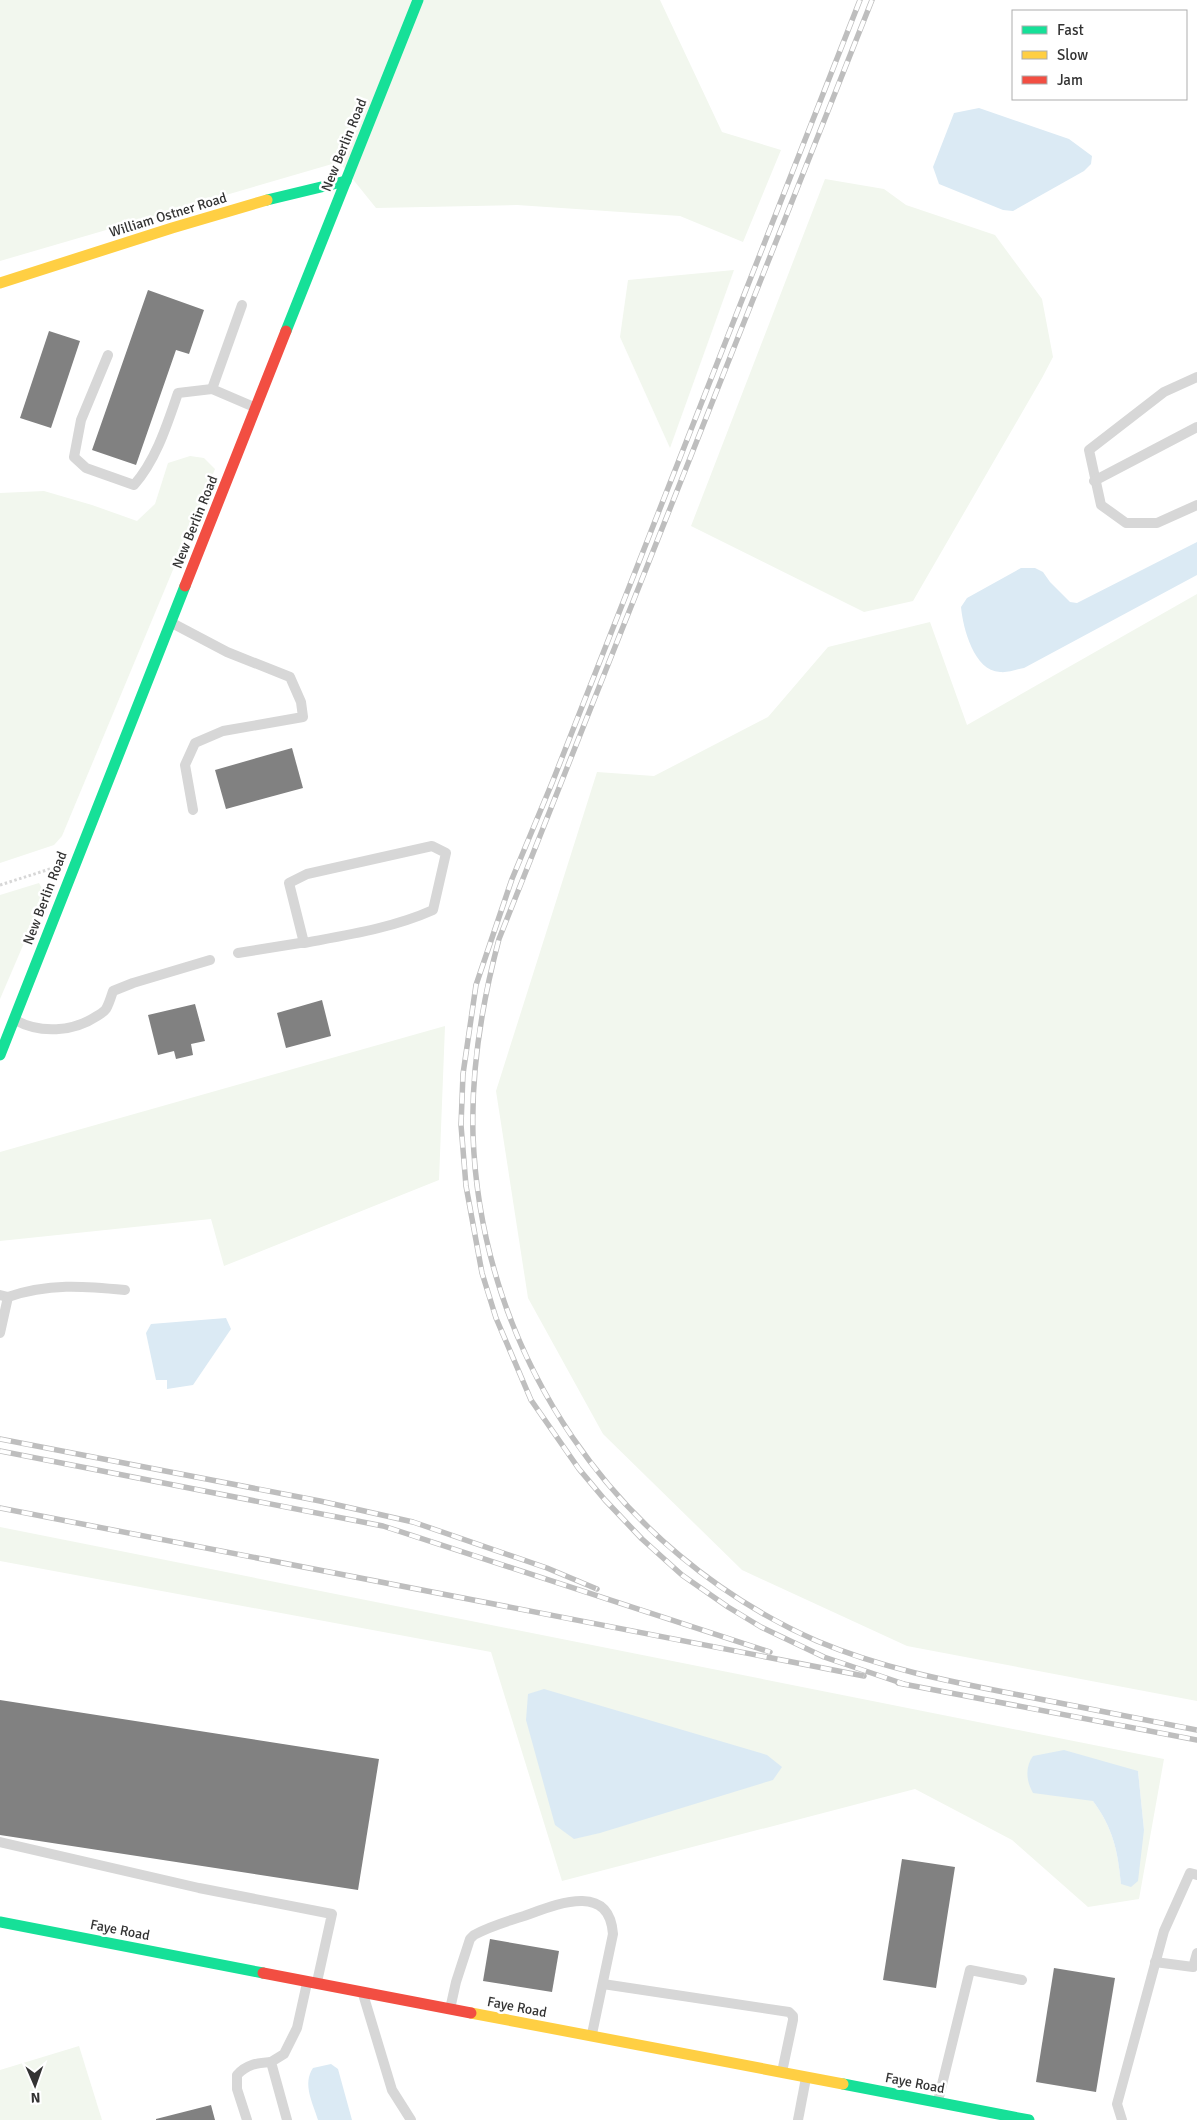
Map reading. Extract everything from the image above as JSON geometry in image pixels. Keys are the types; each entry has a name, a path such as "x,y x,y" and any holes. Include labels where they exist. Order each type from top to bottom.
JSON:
{"street":[{"name":"New Berlin Road","path":"0,1055 418,0"},
{"name":"William Ostner Road","path":"0,283 237,209 302,191 346,182"},
{"name":"Faye Road","path":"0,1922 1027,2120"}],"lane":[{"path":"212,389 242,305"},
{"path":"108,354 81,420 74,457 86,468 134,485 145,473 166,427 178,394 212,389 257,408"},
{"path":"1197,376 1164,392 1089,450 1094,481 1101,505 1126,523 1157,523 1197,505"},
{"path":"1094,481 1197,427"},
{"path":"171,622 227,652 290,677 301,702 303,717 223,731 195,742 185,765 193,810"},
{"path":"238,953 304,943 354,934 417,917 432,910 446,853 432,846 307,874 289,883 304,943"},
{"path":"14,1020 25,1026 50,1030 66,1029 87,1023 105,1011 114,991 133,983 210,960"},
{"path":"0,1333 4,1296 50,1286 74,1285 125,1290"},
{"path":"0,1842 199,1888 332,1914 312,1983 296,2028 284,2054 272,2062 244,2067 237,2075 237,2089 246,2120"},
{"path":"1122,2120 1117,2104 1164,1931 1190,1873 1197,1875"},
{"path":"450,2010 459,1973 470,1939 474,1935 562,1902 590,1901 600,1905 610,1920 612,1934 591,2037"},
{"path":"1155,1962 1193,1966 1197,1953"},
{"path":"938,2102 970,1970 1022,1980"},
{"path":"603,1984 789,2012 794,2020 782,2073"},
{"path":"363,1993 392,2090 411,2120"},
{"path":"272,2062 287,2120"},
{"path":"798,2120 806,2077"}],"path":[{"path":"0,885 75,862"}],"shaded area":[{"path":"0,0 660,0 722,132 781,150 743,242 680,216 517,205 376,208 339,162 0,261"},
{"path":"979,108 1069,139 1092,156 1091,164 1084,171 1013,211 1003,210 939,184 933,167 954,113"},
{"path":"825,179 884,189 906,205 995,235 1042,299 1053,357 913,601 864,612 691,526"},
{"path":"734,270 670,448 620,337 628,280"},
{"path":"190,456 204,458 215,469 62,836 54,845 0,863 0,493 44,491 137,521 155,504 168,463"},
{"path":"1197,542 1197,575 1024,668 1003,672 991,670 977,657 967,637 961,607 967,598 1021,568 1035,568 1043,572 1070,602 1077,603"},
{"path":"1197,594 1197,1701 907,1646 742,1570 603,1434 528,1298 496,1091 597,772 654,776 768,717 828,647 930,622 967,725"},
{"path":"39,883 45,894 0,999 0,895"},
{"path":"445,1026 439,1180 224,1266 211,1219 0,1241 0,1152"},
{"path":"226,1318 231,1329 193,1385 167,1389 167,1380 156,1380 146,1333 151,1324"},
{"path":"0,1527 1164,1759 1139,1899 1088,1907 1012,1840 915,1789 562,1881 491,1652 0,1561","holes":["1138,1771 1144,1830 1121,1884 1118,1861 1110,1830 1093,1801"]},
{"path":"544,1689 767,1755 782,1767 773,1780 600,1833 574,1839 555,1825 526,1720 528,1694"},
{"path":"1064,1750 1138,1771 1144,1830 1138,1881 1131,1887 1121,1884 1118,1861 1110,1830 1093,1801 1033,1793 1028,1779 1030,1760 1033,1756"},
{"path":"79,2046 102,2120 0,2120 0,2070"},
{"path":"331,2064 338,2069 352,2120 318,2120 308,2087 308,2080 313,2068"}],"building":[{"path":"148,290 204,310 189,354 176,350 136,465 92,450"},
{"path":"49,331 80,341 51,428 20,418"},
{"path":"292,748 303,788 226,809 215,770"},
{"path":"322,1000 331,1036 286,1048 277,1013"},
{"path":"195,1004 205,1041 191,1044 193,1055 176,1059 174,1051 158,1055 148,1015"},
{"path":"0,1700 379,1759 358,1890 0,1835"},
{"path":"902,1859 955,1867 936,1988 883,1980"},
{"path":"490,1939 559,1951 552,1992 483,1981"},
{"path":"1054,1968 1115,1978 1096,2092 1036,2082"},
{"path":"211,2105 215,2120 156,2120 156,2119"}],"railway":[{"path":"860,0 552,783 512,879 476,985 463,1074 461,1125 466,1186 482,1273 496,1318 531,1400 579,1469 642,1539 682,1575 728,1607 761,1627 824,1657 904,1684"},
{"path":"872,0 499,939 487,987 479,1036 474,1086 473,1135 482,1217 502,1295 532,1369 573,1437 622,1500 680,1555 745,1603 817,1641 865,1659 914,1673 1197,1730"},
{"path":"0,1439 320,1501 413,1522 547,1568 597,1589"},
{"path":"0,1451 383,1526 770,1652"},
{"path":"0,1508 864,1676"},
{"path":"898,1683 1197,1740"}],"traffic: fast":[{"path":"286,331 418,0"},
{"path":"267,200 346,181"},
{"path":"0,1055 185,586"},
{"path":"0,1922 263,1973"},
{"path":"843,2084 1029,2120"}],"traffic: slow":[{"path":"0,283 267,200"},
{"path":"471,2013 843,2084"}],"traffic: jam":[{"path":"185,586 286,331"},
{"path":"263,1973 471,2013"}]}
